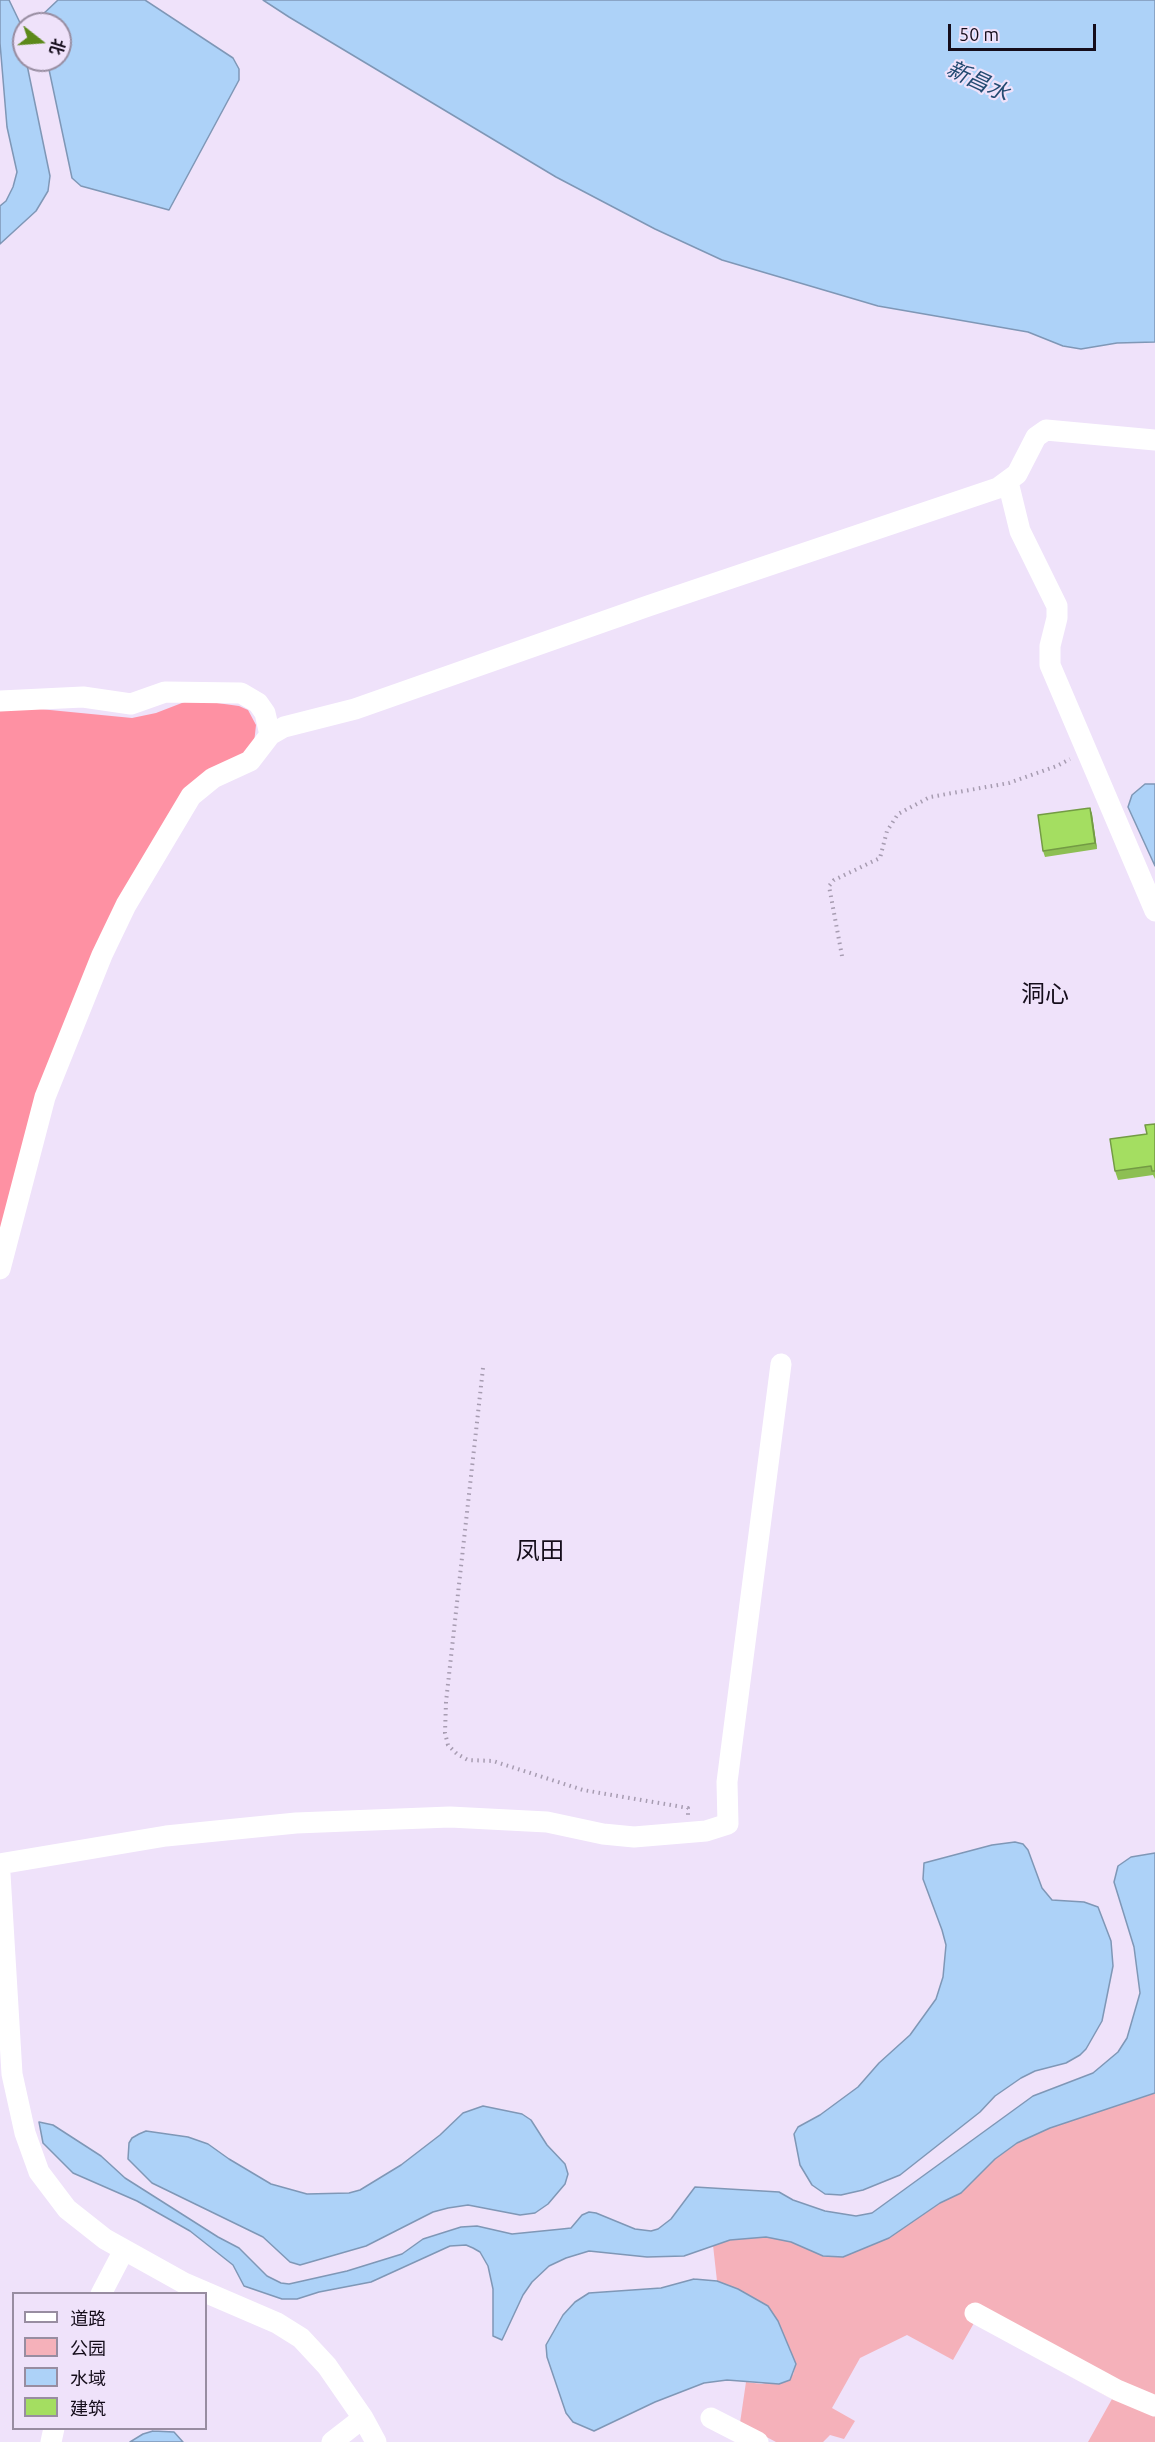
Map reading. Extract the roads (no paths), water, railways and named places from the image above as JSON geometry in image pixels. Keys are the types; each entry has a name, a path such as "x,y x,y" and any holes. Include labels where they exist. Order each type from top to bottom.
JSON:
{"street":[{"path":"0,1269 45,1098 98,965 126,905 191,796 213,778 250,761 270,735 284,727 355,709 660,602 998,488 1008,482 1024,464 1036,437 1046,430 1155,440"},
{"path":"1008,482 1020,531 1057,606 1057,618 1050,646 1050,665 1155,911"},
{"path":"0,700 83,697 130,704 165,692 241,693 258,703 265,713 270,735"},
{"path":"0,1863 166,1836 296,1823 450,1817 547,1822 603,1834 634,1837 688,1833 719,1828 728,1824 728,1782 781,1364"},
{"path":"0,1874 9,2044 14,2084 25,2133 39,2172 52,2192 85,2225 124,2250 204,2292"},
{"path":"102,2292 124,2250"},
{"path":"207,2293 289,2330 315,2352 363,2418 376,2442"},
{"path":"975,2313 1117,2390 1155,2406"},
{"path":"332,2442 363,2418"},
{"path":"711,2418 758,2442"}],"water":[{"path":"0,0 9,0 15,12 12,12 12,72 28,72 50,176 48,191 36,211 0,244 0,206 6,201 13,187 17,172 7,127 0,43"},
{"path":"58,0 145,0 233,58 239,69 239,80 169,210 81,186 72,178 50,72 72,72 72,12 45,12"},
{"name":"新昌水","path":"263,0 1155,0 1155,342 1117,343 1081,349 1063,346 1028,332 878,306 722,260 655,229 556,177"},
{"path":"1145,784 1155,784 1155,866 1128,807 1132,795"},
{"path":"1015,1842 1023,1844 1028,1850 1042,1888 1052,1900 1084,1902 1098,1907 1111,1941 1113,1966 1102,2021 1080,2055 1066,2063 1035,2071 1021,2078 995,2096 980,2112 900,2175 863,2190 841,2195 825,2194 812,2185 800,2165 794,2134 798,2127 820,2115 858,2087 879,2063 910,2035 936,1999 943,1977 946,1945 923,1879 924,1863 992,1845"},
{"path":"1155,1853 1155,2093 1050,2128 1017,2143 995,2159 961,2193 940,2203 889,2238 843,2257 823,2256 791,2242 766,2237 730,2240 684,2256 647,2257 589,2251 549,2266 532,2282 523,2295 502,2340 493,2336 493,2289 488,2266 480,2252 473,2248 466,2245 450,2246 371,2282 319,2292 297,2299 282,2299 244,2286 233,2265 190,2231 137,2201 73,2173 43,2143 39,2122 53,2125 101,2156 125,2178 239,2248 267,2276 289,2284 347,2271 402,2254 423,2239 461,2227 477,2226 512,2234 571,2228 582,2215 589,2212 635,2229 651,2231 658,2229 671,2219 695,2187 779,2192 793,2200 825,2211 856,2216 872,2213 1033,2096 1093,2073 1118,2052 1127,2038 1140,1993 1134,1947 1114,1882 1118,1866 1131,1857"},
{"path":"483,2106 522,2114 531,2120 547,2145 565,2164 568,2174 565,2184 548,2204 535,2213 520,2215 468,2205 448,2208 433,2212 366,2246 300,2265 290,2262 263,2237 152,2183 128,2159 129,2143 132,2138 146,2131 188,2137 208,2144 271,2184 307,2194 349,2193 360,2190 401,2165 440,2135 463,2113"},
{"path":"694,2279 717,2281 738,2289 768,2306 778,2321 796,2364 790,2380 779,2384 727,2380 704,2383 655,2402 594,2431 573,2422 566,2413 547,2357 546,2345 563,2315 575,2302 589,2293 661,2288"},
{"path":"153,2431 174,2432 183,2442 130,2442"}],"district":[{"name":"洞心","path":"1045,994"},
{"name":"凤田","path":"540,1551"}]}
